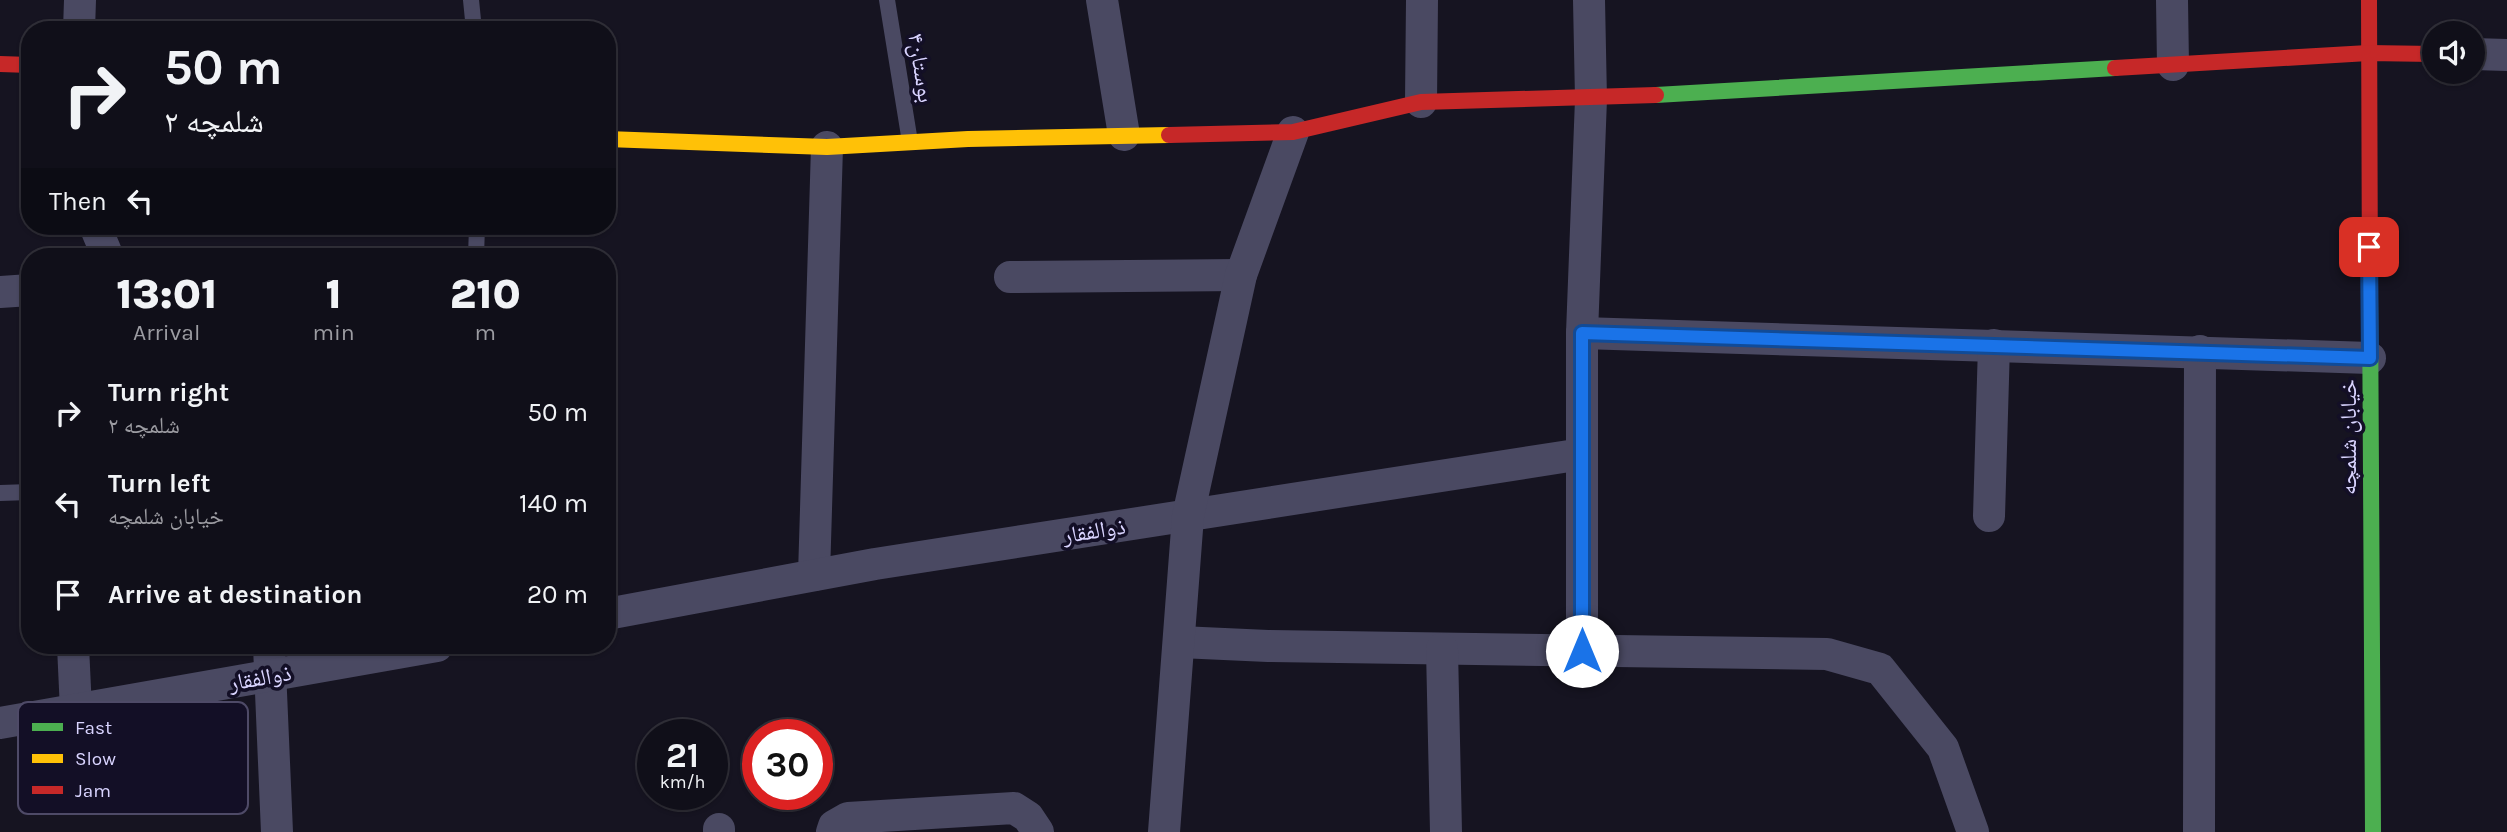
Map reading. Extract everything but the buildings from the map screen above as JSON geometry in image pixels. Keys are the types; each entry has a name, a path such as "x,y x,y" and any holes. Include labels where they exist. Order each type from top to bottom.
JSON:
{"street":[{"path":"79,21 80,0"},
{"path":"1102,0 1124,135"},
{"path":"1421,102 1422,0"},
{"path":"1582,651 1582,333 1591,99 1589,0"},
{"path":"2172,0 2173,65"},
{"name":"خیابان شلمچه","path":"2369,0 2373,832"},
{"path":"616,139 827,147 1124,135 1293,132 1421,102 1591,99 2368,53 2422,54"},
{"path":"2485,54 2507,55"},
{"path":"0,64 21,65"},
{"path":"1164,832 1188,516 1241,275 1293,132"},
{"path":"814,575 827,147"},
{"path":"1010,277 1241,275"},
{"path":"0,292 21,291"},
{"path":"1582,333 2370,358"},
{"path":"1989,516 1994,345"},
{"path":"2199,832 2200,351"},
{"name":"ذوالفقار","path":"616,612 814,575 1582,454"},
{"path":"1180,642 1442,649 1828,654 1880,670 1943,748 1973,832"},
{"path":"1442,649 1446,832"},
{"path":"73,654 76,702"},
{"path":"270,654 277,832"},
{"name":"ذوالفقار","path":"123,702 394,654"},
{"name":"ذوالفقار","path":"0,723 18,720"},
{"path":"832,832 834,825 848,818 1014,808 1028,817 1038,832"}],"lane":[{"path":"471,0 473,21"},
{"name":"بوستان۴","path":"887,0 910,142"},
{"path":"0,494 21,493"}],"traffic: fast":[{"path":"1656,95 2115,68"},
{"path":"2370,296 2373,832"}],"traffic: slow":[{"path":"616,139 827,147 968,139 1169,135"}],"traffic: jam":[{"path":"2369,0 2370,296"},
{"path":"2115,68 2368,53 2422,54"},
{"path":"0,64 21,65"},
{"path":"1169,135 1293,132 1421,102 1656,95"}],"route":[{"path":"1582,651 1582,333 2370,358 2369,247"}]}
